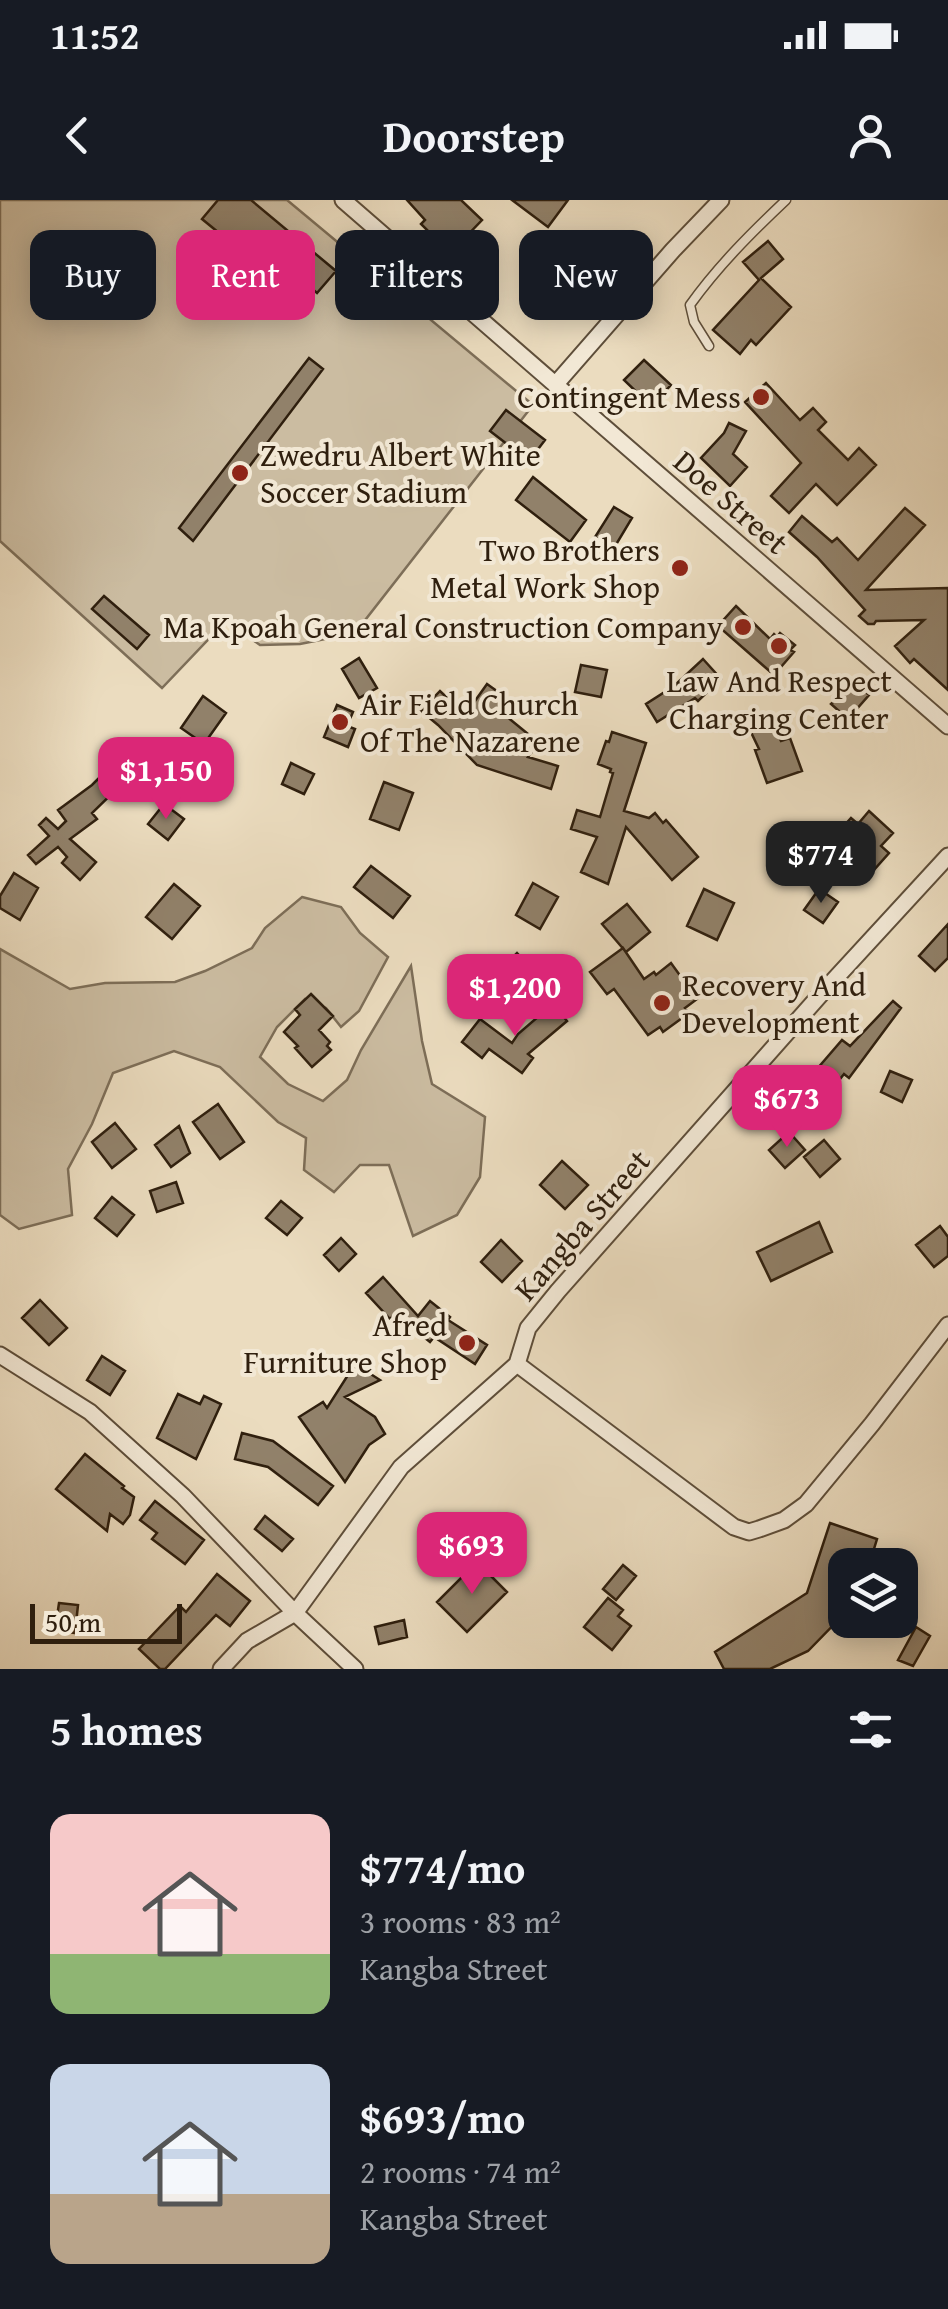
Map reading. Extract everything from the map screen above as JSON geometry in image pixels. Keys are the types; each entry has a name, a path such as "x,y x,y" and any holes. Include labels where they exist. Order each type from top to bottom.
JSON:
{"street":[{"name":"Doe Street","path":"343,200 948,726"},
{"path":"556,385 721,200"},
{"name":"Kangba Street","path":"221,1669 247,1641 295,1612 401,1467 517,1364 528,1328 558,1291 820,994 948,856"},
{"path":"517,1364 734,1527 749,1532 784,1520 806,1504 948,1325"},
{"path":"0,1355 90,1412 184,1496 354,1669"}],"lane":[{"path":"709,346 694,322 690,306 710,277 786,200"}],"shaded area":[{"name":"Zwedru Albert White Soccer Stadium","path":"0,200 287,200 335,240 335,320 431,320 533,405 355,633 300,644 260,645 226,621 162,688 0,541"},
{"path":"302,897 341,907 360,933 388,957 359,1011 341,1027 326,1008 305,999 277,1027 260,1057 288,1084 323,1101 347,1080 411,966 432,1084 485,1117 480,1177 457,1215 413,1236 389,1165 360,1165 334,1192 304,1170 306,1138 278,1122 220,1067 174,1051 113,1073 68,1169 72,1215 19,1229 0,1215 0,949 70,989 105,983 175,982 252,948 265,928"}],"building":[{"path":"218,200 251,200 287,230 215,230 202,219"},
{"path":"407,200 461,200 482,220 472,230 427,230 421,224 425,220"},
{"path":"512,200 568,200 548,227"},
{"path":"768,241 783,259 761,278 791,307 756,345 751,340 740,354 713,330 759,280 743,262"},
{"path":"315,253 335,270 315,291"},
{"path":"309,358 323,369 193,541 179,528"},
{"path":"644,360 671,385 651,406 624,380"},
{"path":"766,383 800,420 813,408 826,422 818,430 848,460 859,448 876,465 837,505 816,484 789,513 771,496 801,463 745,402"},
{"path":"506,410 545,440 529,461 490,431"},
{"path":"729,423 746,431 733,454 747,467 730,486 701,458"},
{"path":"533,477 586,520 570,542 516,500"},
{"path":"614,507 632,518 614,548 595,537"},
{"path":"905,508 925,525 866,590 948,588 948,690 914,659 910,663 895,646 924,620 868,624 859,616 865,610 789,532 802,516 832,542 837,538 858,560"},
{"path":"104,596 149,635 137,649 92,609"},
{"path":"736,606 770,639 780,633 795,645 790,650 794,652 774,675 718,626"},
{"path":"359,658 377,688 359,698 342,669"},
{"path":"703,659 721,679 698,701 695,698 657,722 646,704 674,686"},
{"path":"581,665 607,670 601,697 575,692"},
{"path":"855,682 869,695 848,719 831,704"},
{"path":"487,684 508,699 500,711 539,743 528,757 558,766 551,789 477,765 421,711 440,691 465,715"},
{"path":"203,696 226,713 204,744 181,728"},
{"name":"Air Field Church Of The Nazarene","path":"337,705 353,712 347,726 355,729 348,747 324,737"},
{"path":"769,718 781,741 790,738 802,771 767,783 749,728"},
{"path":"612,732 646,743 624,811 649,818 655,813 698,857 672,880 626,827 608,884 581,872 597,837 571,829 577,810 600,817 613,773 598,764"},
{"path":"291,763 314,774 304,794 282,784"},
{"path":"111,766 125,781 92,813 97,819 70,839 96,862 80,880 62,863 67,857 58,847 36,864 28,855 49,836 39,825 46,818 58,829 66,821 58,810"},
{"path":"384,782 413,793 399,830 370,819"},
{"path":"164,804 184,819 168,840 148,824"},
{"path":"869,811 893,833 881,846 889,853 873,871 865,864 855,876 830,854 841,842 835,836 851,818 858,824"},
{"path":"371,866 410,896 393,918 354,887"},
{"path":"14,873 38,888 20,920 0,908 0,896"},
{"path":"533,883 558,897 540,929 516,915"},
{"path":"174,884 200,906 172,939 146,917"},
{"path":"704,889 734,903 717,940 687,926"},
{"path":"819,889 838,902 823,923 804,910"},
{"path":"627,904 650,932 626,952 602,924"},
{"path":"948,924 948,958 935,971 919,956"},
{"path":"623,948 644,979 671,963 697,999 685,1008 689,1013 663,1032 660,1027 648,1035 614,989 607,994 590,972"},
{"path":"517,953 533,970 518,986 501,969"},
{"path":"311,994 333,1016 319,1030 330,1042 327,1046 331,1050 312,1067 284,1032 300,1015 295,1009"},
{"path":"893,1001 901,1008 849,1078 844,1074 818,1107 798,1091 842,1040 850,1046"},
{"path":"553,1004 567,1021 528,1054 533,1058 522,1073 489,1049 482,1058 462,1042 480,1019 512,1043"},
{"path":"890,1071 912,1080 902,1102 881,1092"},
{"path":"218,1104 244,1142 220,1159 193,1122"},
{"path":"115,1123 136,1149 112,1168 92,1142"},
{"path":"179,1126 190,1153 171,1167 155,1145"},
{"path":"789,1132 805,1150 785,1168 769,1150"},
{"path":"824,1140 840,1159 820,1177 804,1157"},
{"path":"562,1161 588,1185 565,1209 540,1185"},
{"path":"176,1182 183,1203 157,1212 150,1191"},
{"path":"112,1197 134,1215 117,1236 95,1218"},
{"path":"281,1201 302,1218 287,1235 266,1218"},
{"path":"819,1222 832,1252 771,1281 757,1252"},
{"path":"940,1226 948,1237 948,1256 934,1267 916,1245"},
{"path":"341,1238 356,1254 339,1271 324,1255"},
{"path":"501,1240 522,1261 502,1282 481,1262"},
{"path":"383,1277 418,1316 430,1301 450,1317 448,1320 487,1345 475,1364 434,1337 430,1342 395,1314 390,1319 366,1293"},
{"path":"40,1300 67,1328 49,1345 22,1318"},
{"path":"102,1356 125,1371 110,1395 87,1380"},
{"path":"355,1364 380,1380 345,1397 375,1417 385,1434 369,1445 345,1482 299,1417 323,1402 327,1408"},
{"path":"178,1394 200,1404 204,1396 221,1404 196,1459 157,1438"},
{"path":"242,1433 273,1441 333,1486 318,1505 268,1467 235,1459"},
{"path":"85,1454 134,1497 130,1515 123,1524 110,1514 107,1531 56,1489"},
{"path":"155,1501 204,1540 185,1564 152,1539 157,1533 140,1520"},
{"path":"265,1516 293,1539 282,1551 255,1529"},
{"path":"830,1523 877,1539 874,1548 828,1548 828,1630 808,1651 770,1669 724,1669 715,1652 807,1593"},
{"path":"477,1562 507,1592 467,1632 437,1602"},
{"path":"623,1565 636,1576 616,1600 603,1589"},
{"path":"217,1574 250,1601 230,1626 216,1615 165,1669 160,1669 139,1649 180,1606 186,1612"},
{"path":"608,1598 623,1610 618,1616 631,1626 612,1650 584,1627"},
{"path":"59,1603 78,1605 75,1633 55,1630"},
{"path":"404,1620 407,1637 379,1644 375,1627"},
{"path":"918,1628 930,1636 913,1666 898,1660 910,1638 918,1638"}],"place":[{"name":"Contingent Mess","path":"761,397"},
{"name":"Zwedru Albert White Soccer Stadium","path":"240,473"},
{"name":"Two Brothers Metal Work Shop","path":"680,568"},
{"name":"Ma Kpoah General Construction Company","path":"743,627"},
{"name":"Law And Respect Charging Center","path":"779,646"},
{"name":"Air Field Church Of The Nazarene","path":"340,722"},
{"name":"Recovery And Development","path":"662,1003"},
{"name":"Afred Furniture Shop","path":"467,1343"}]}
